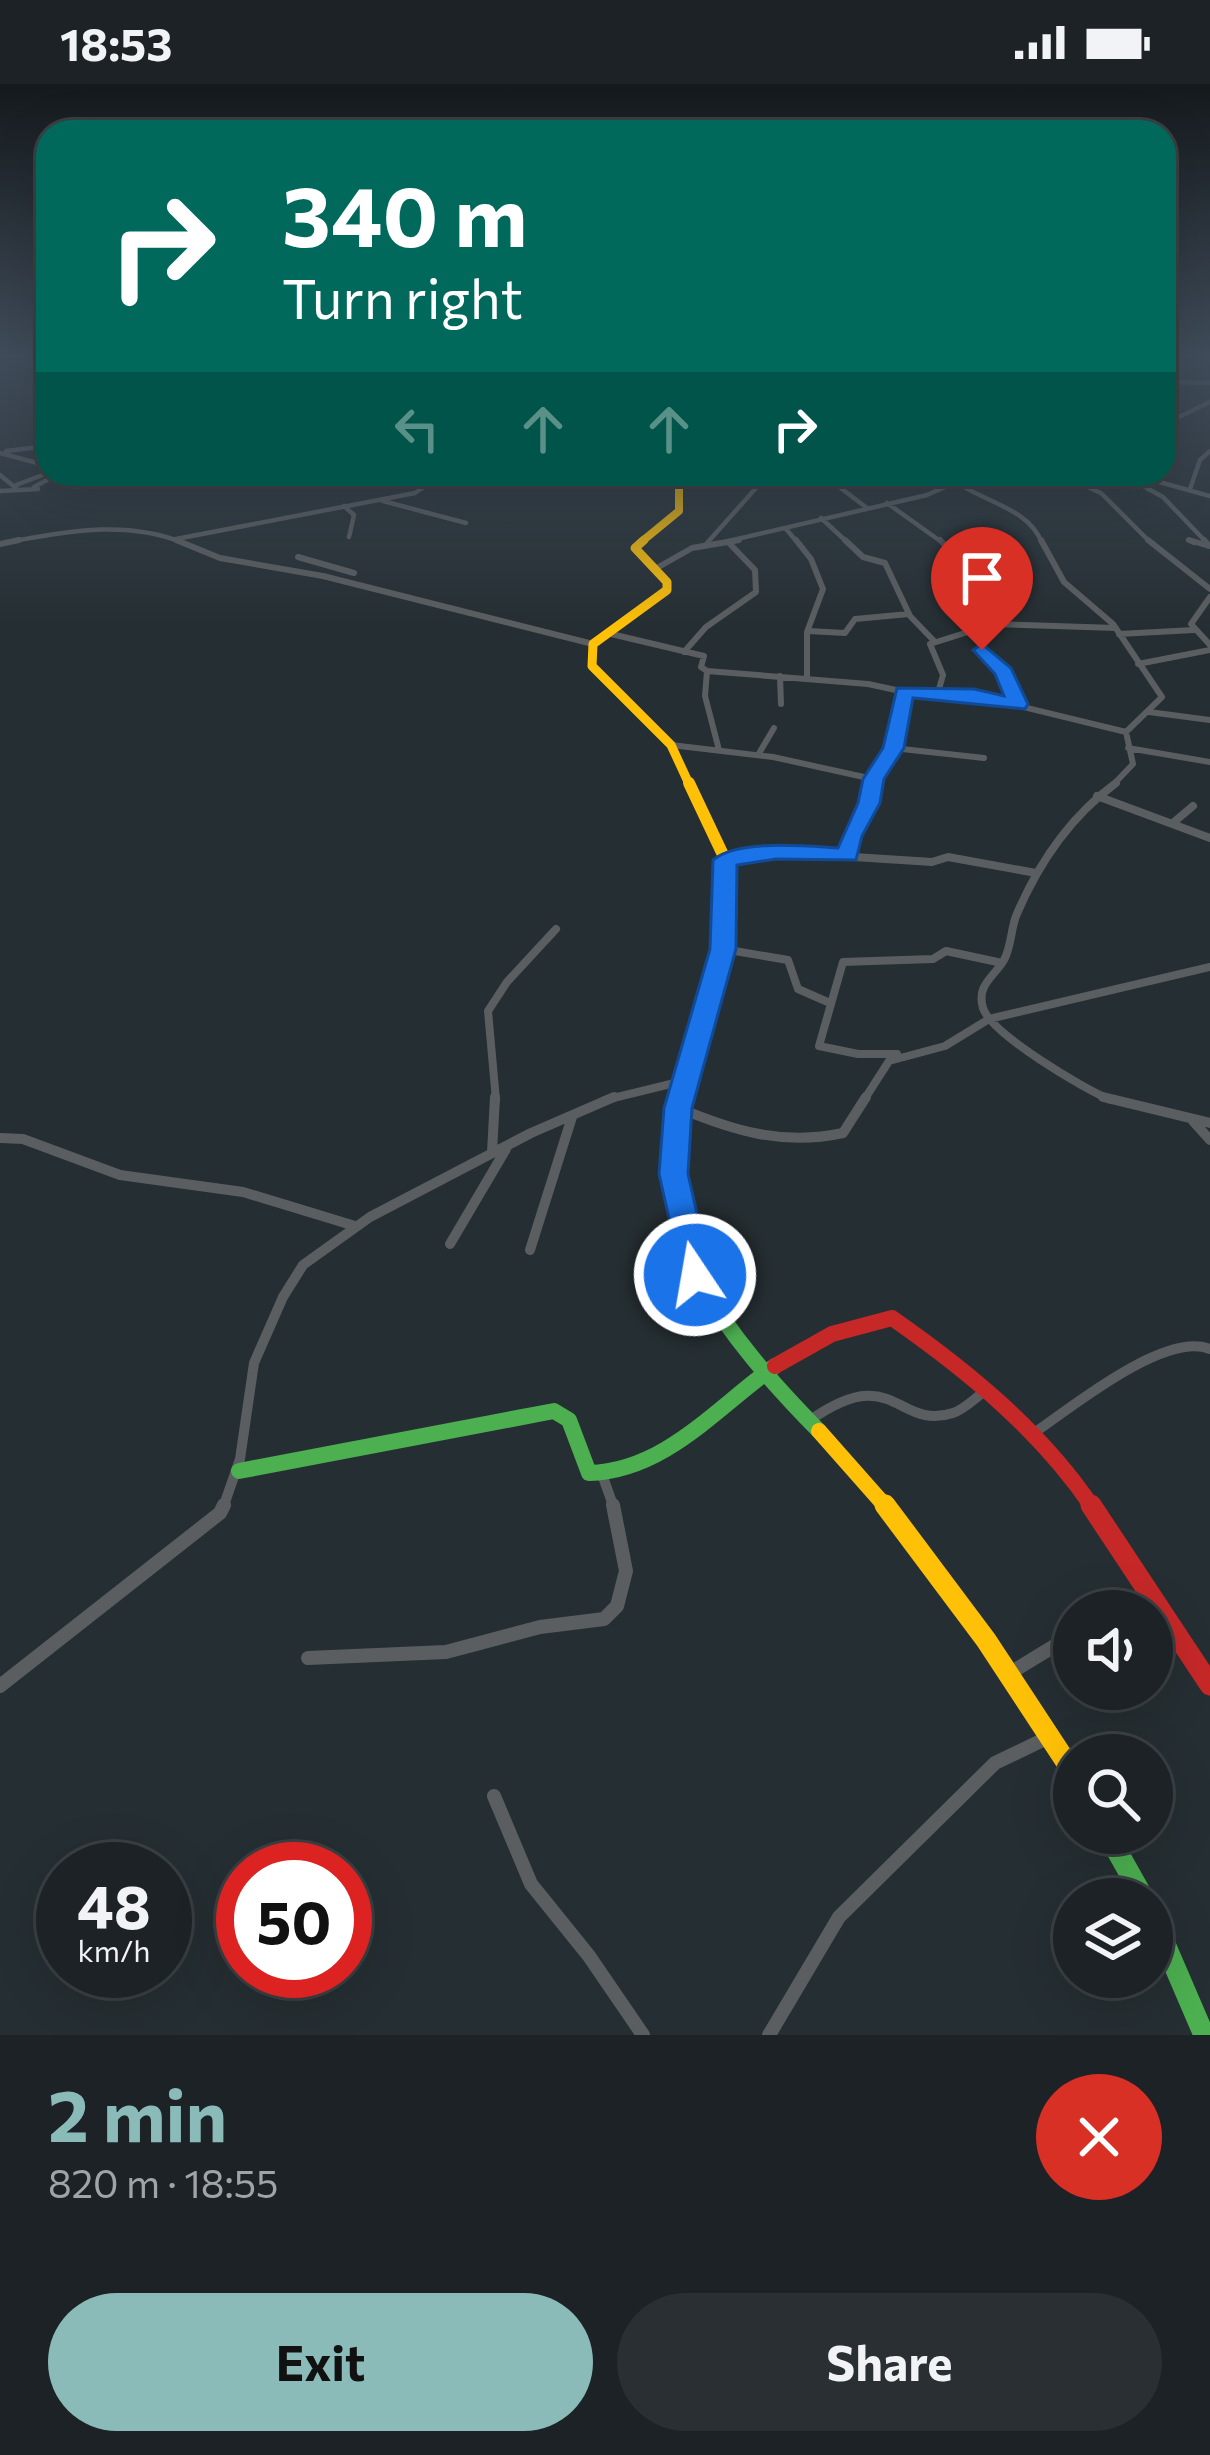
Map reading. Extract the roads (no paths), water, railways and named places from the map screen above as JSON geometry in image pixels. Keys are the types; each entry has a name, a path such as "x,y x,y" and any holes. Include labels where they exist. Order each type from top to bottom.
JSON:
{"main road":[{"path":"680,486 679,511 635,548 667,582 668,590 593,644 592,667 670,745 725,860 723,949 678,1108 674,1174 695,1275 766,1376 854,1467 1052,1736"},
{"path":"238,1471 554,1411 569,1420 589,1473 603,1477 667,1448 735,1392 789,1357 856,1322 892,1318 918,1333 1059,1457 1140,1590"},
{"path":"1173,1639 1210,1685"},
{"path":"1173,1963 1204,2035"}],"street":[{"path":"1,452 36,448"},
{"path":"1190,489 1200,460 1210,451"},
{"path":"1,452 36,465"},
{"path":"0,475 16,486 39,486"},
{"path":"0,491 36,475"},
{"path":"176,539 378,500 426,486"},
{"path":"705,545 759,486"},
{"path":"838,486 867,508"},
{"path":"655,569 680,553 705,545 786,530 947,486"},
{"path":"960,486 1028,520 1064,582 1118,631 1162,697 1126,732"},
{"path":"1085,486 1101,493 1165,558 1210,593 1195,615 1194,630 1210,647 1138,664"},
{"path":"1145,486 1163,497 1209,546 1188,540"},
{"path":"1176,486 1210,496"},
{"path":"378,500 402,504 444,524 466,524"},
{"path":"887,503 921,524 967,566 992,610 992,623"},
{"path":"344,506 354,514 349,537"},
{"path":"820,518 863,556 885,563 909,614 935,642"},
{"path":"0,544 101,525 150,530 220,558 323,576 593,644"},
{"path":"32,530 39,538"},
{"path":"786,530 811,559 822,583 804,649 807,677"},
{"path":"685,652 704,635 706,626 756,592 758,575 752,564 728,542"},
{"path":"298,557 353,569 365,588"},
{"path":"323,576 334,566"},
{"path":"808,631 845,632 855,619 909,614"},
{"path":"937,696 943,675 929,645 992,623 1118,631 1194,630"},
{"path":"608,633 704,656 701,667 707,670 807,677 937,696 974,695 1126,732"},
{"path":"982,650 1004,672 1018,704"},
{"path":"707,670 704,697 719,750"},
{"path":"780,676 782,704"},
{"path":"848,855 850,836 869,803 873,779 893,748 904,692"},
{"path":"1150,712 1210,720"},
{"path":"758,755 774,728"},
{"path":"1126,732 1133,764 1130,772 1097,796 1036,873 1014,921 1003,963 983,984 982,1006 989,1019 1087,1093 1137,1113 1210,1124"},
{"path":"670,745 758,755 873,779"},
{"path":"893,748 984,758"},
{"path":"1128,748 1210,761"},
{"path":"1097,796 1210,838"},
{"path":"1174,822 1193,806"},
{"path":"725,860 776,852 932,862 948,856 1036,873"},
{"path":"492,1152 497,1117 488,1011 507,982 556,929"},
{"path":"723,949 788,960 798,989 830,1004"},
{"path":"1003,963 946,951 933,959 849,959 843,962 819,1046 858,1054 902,1054 945,1046 989,1019 1210,967"},
{"path":"678,1108 772,1142 824,1138 842,1133 889,1061 902,1054"},
{"path":"0,1686 220,1513 238,1471 254,1363 290,1286 313,1256 355,1226 509,1144 648,1086 687,1080"},
{"path":"530,1250 572,1117"},
{"path":"1193,1121 1210,1140"},
{"path":"0,1138 23,1139 120,1175 243,1192 355,1226"},
{"path":"450,1244 509,1144"},
{"path":"1034,1433 1117,1377 1177,1347 1195,1343 1210,1349"},
{"path":"809,1421 834,1401 872,1392 941,1414 954,1413 985,1391"},
{"path":"308,1658 446,1652 541,1627 604,1619 618,1602 626,1556 623,1532 603,1477"},
{"path":"1010,1673 1053,1647"},
{"path":"769,2035 839,1917 995,1763 1052,1736"},
{"path":"494,1796 531,1883 643,2035"}]}
